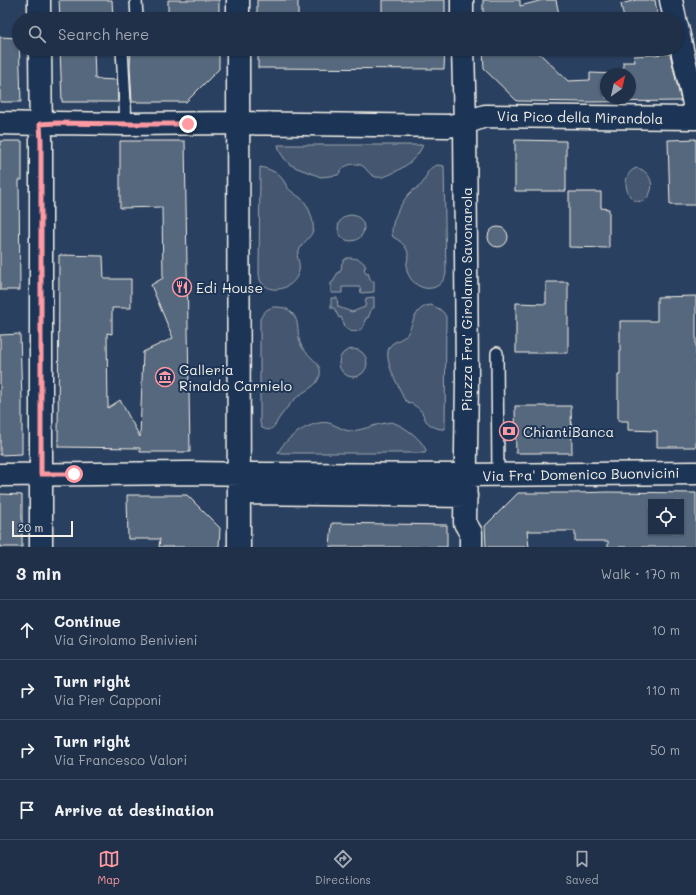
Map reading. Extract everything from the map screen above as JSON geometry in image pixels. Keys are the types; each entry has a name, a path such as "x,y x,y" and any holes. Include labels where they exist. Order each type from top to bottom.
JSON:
{"street":[{"path":"39,0 39,12"},
{"path":"238,0 238,12"},
{"path":"462,0 462,12"},
{"path":"671,0 674,12"},
{"path":"684,48 691,69 696,118"},
{"path":"40,56 41,547"},
{"path":"238,56 239,547"},
{"name":"Piazza Fra' Girolamo Savonarola","path":"463,56 467,372 465,524"},
{"name":"Via Pico della Mirandola","path":"465,123 485,116 696,118"},
{"path":"0,123 448,126 465,123"},
{"path":"0,475 216,473 240,483 466,486"},
{"name":"Via Fra' Domenico Buonvicini","path":"466,486 498,475 696,473"},
{"path":"458,547 458,531 465,524 471,533 471,547"}],"lane":[{"path":"136,0 137,12"},
{"path":"122,56 126,124"},
{"path":"497,353 498,475"}],"shaded area":[{"path":"278,145 423,145 414,158 406,165 384,177 376,177 369,173 362,165 356,164 345,167 338,175 321,177 289,164 280,152"},
{"path":"438,165 444,166 446,274 443,281 438,286 426,288 420,287 410,278 407,271 407,250 401,242 393,237 392,226 400,207 407,196 421,185 431,169"},
{"path":"260,167 279,175 287,187 300,197 308,207 313,223 312,233 297,254 299,263 298,275 294,281 286,287 280,289 265,286 259,277"},
{"path":"637,168 641,169 647,174 652,185 650,193 644,201 633,199 627,190 626,185 628,174"},
{"path":"351,215 361,218 364,228 361,238 351,241 341,238 338,228 341,218"},
{"path":"347,258 358,259 364,264 366,267 364,268 366,274 368,273 371,281 374,281 374,292 361,293 360,287 342,287 342,293 331,293 331,283 338,272 340,272 341,265"},
{"path":"374,297 374,308 372,308 368,318 366,318 365,324 360,330 354,332 345,328 341,317 339,318 334,308 331,308 331,298 337,298 338,307 352,312 365,307 366,298"},
{"path":"431,305 442,311 446,317 445,429 437,428 430,424 426,421 422,412 418,408 404,399 388,361 389,347 407,335 414,318 422,308"},
{"path":"273,307 286,308 295,317 301,345 306,353 317,363 320,375 316,383 299,395 284,412 274,427 268,430 262,428 260,423 260,319 268,309"},
{"path":"353,349 363,353 367,363 363,373 353,377 343,373 339,363 343,353"},
{"path":"392,422 416,437 426,450 425,453 278,453 286,441 300,431 315,424 329,423 349,431"}],"building":[{"path":"59,0 112,0 113,12 60,12"},
{"path":"168,0 219,0 219,12 168,12"},
{"path":"257,0 298,0 298,12 257,12"},
{"path":"382,0 445,0 445,12 382,12"},
{"path":"483,0 520,0 520,6 543,0 556,0 559,12 483,12"},
{"path":"636,0 655,0 657,12 623,12 621,4"},
{"path":"0,37 12,38 12,56 20,56 21,102 0,102"},
{"path":"60,56 94,56 95,79 117,80 118,102 62,102"},
{"path":"131,56 219,56 219,69 186,102 132,102"},
{"path":"258,56 445,56 444,69 258,68"},
{"path":"483,56 542,56 568,81 590,80 590,73 600,73 600,102 517,101 484,69"},
{"path":"634,56 670,56 681,101 636,101 636,68 623,68 623,62 635,62"},
{"path":"696,139 696,205 670,205 668,140"},
{"path":"515,140 566,141 566,191 515,191"},
{"path":"0,141 22,141 22,180 19,180 20,290 0,290"},
{"path":"120,141 185,141 190,452 140,452 140,448 58,447 59,255 103,256 104,279 131,279 131,308 112,308 112,334 107,333 108,408 120,400 140,437 143,352 173,338 151,285 163,278 162,207 120,208"},
{"path":"569,192 601,192 601,208 609,209 609,248 569,247"},
{"path":"494,227 502,227 508,233 508,241 502,247 494,247 488,241 488,233"},
{"path":"546,282 568,282 568,353 516,353 516,303 546,304"},
{"path":"696,296 696,447 657,447 657,431 628,430 628,421 618,421 620,321 657,321 657,297"},
{"path":"20,334 22,454 0,455 0,335"},
{"path":"515,406 571,406 572,453 516,453"},
{"path":"518,493 696,493 696,547 608,547 608,541 575,541 575,531 527,531 529,547 486,547 485,526"},
{"path":"0,494 22,495 22,547 0,547"},
{"path":"127,495 187,495 220,528 219,547 159,547 160,539 128,539"},
{"path":"332,523 447,525 447,547 330,547"}],"place":[{"name":"Edi House","path":"182,287"},
{"name":"Galleria Rinaldo Carnielo","path":"165,377"},
{"name":"ChiantiBanca","path":"509,431"}],"route":[{"path":"74,474 41,474 40,124 188,124"}]}
